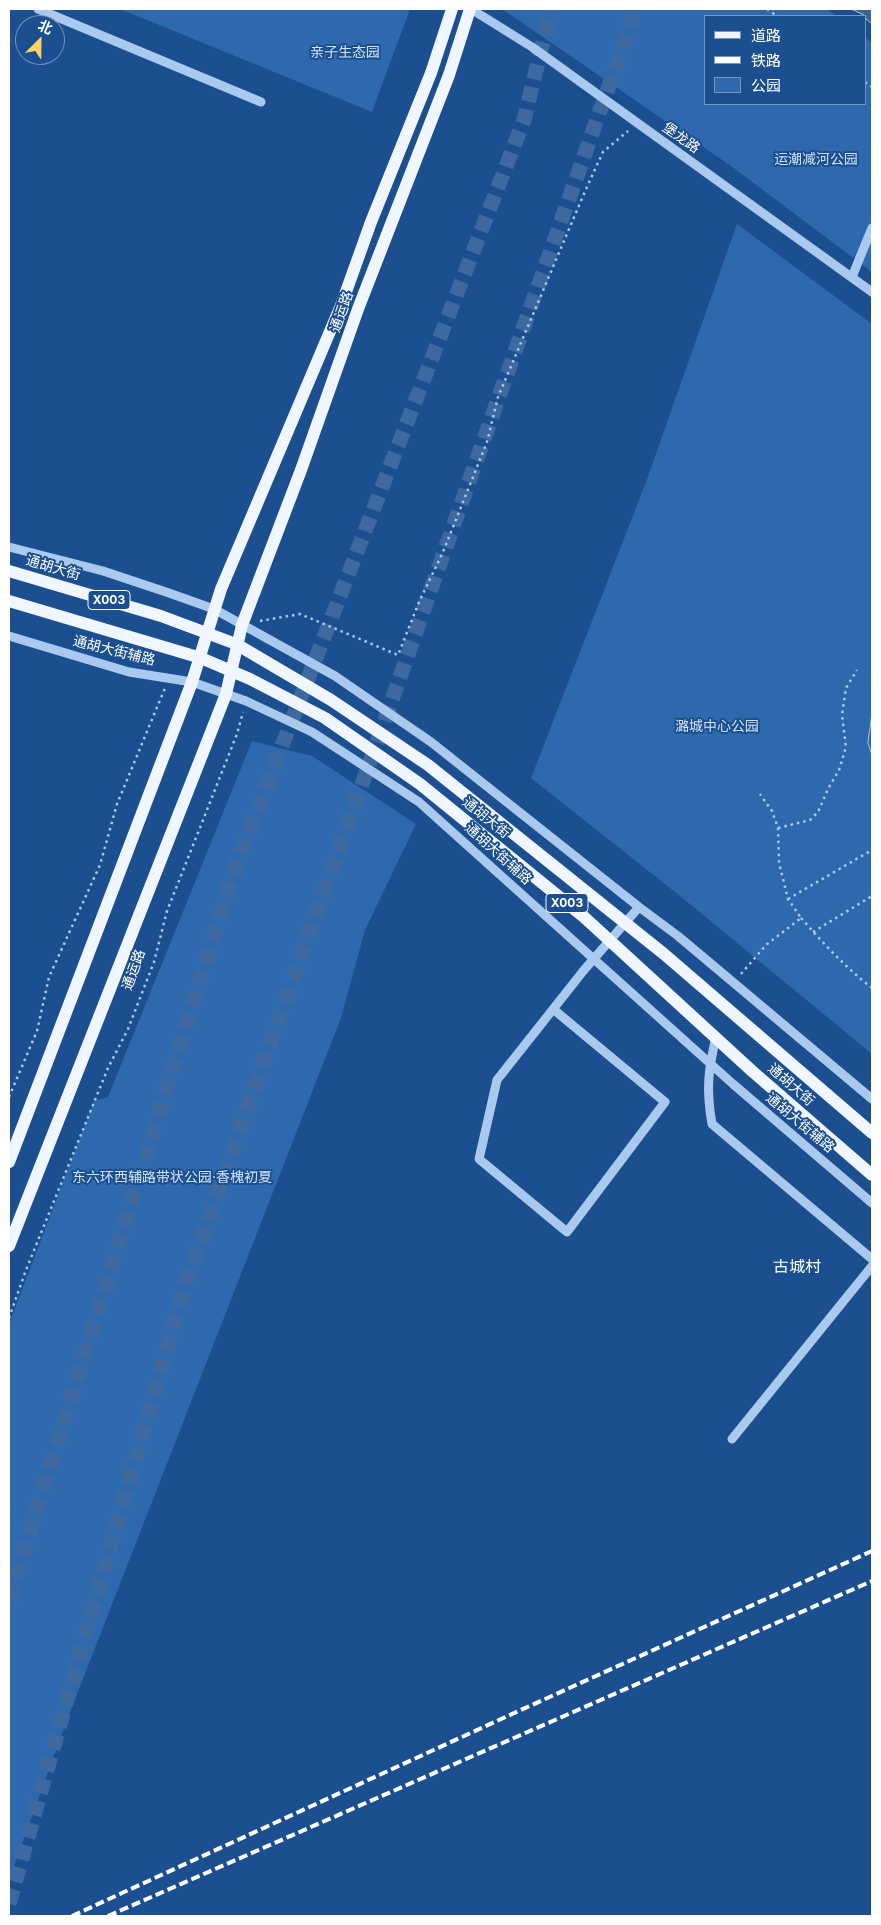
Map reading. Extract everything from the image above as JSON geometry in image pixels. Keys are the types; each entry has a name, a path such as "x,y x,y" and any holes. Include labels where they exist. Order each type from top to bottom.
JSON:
{"main road":[{"name":"通运路","path":"9,1162 201,658 221,589 342,303 371,222 430,73 452,9"},
{"name":"通运路","path":"9,1246 226,694 236,644 242,625 301,470 358,309 449,75 471,9"},
{"name":"通胡大街","path":"9,571 162,616 236,644 331,700 428,765 664,954 872,1133"},
{"name":"通胡大街","path":"9,601 201,658 231,670 325,718 420,784 610,940 752,1071 872,1175"}],"street":[{"path":"38,9 261,102"},
{"name":"堡龙路","path":"471,9 532,47 872,292"},
{"path":"852,277 872,228"},
{"path":"9,547 103,571 214,609 335,676 431,742 639,908 678,936 872,1100"},
{"name":"通胡大街辅路","path":"9,636 129,672 192,682 246,702 312,732 419,802 710,1063 872,1202"},
{"path":"553,1009 665,1102 567,1232 479,1159 497,1080 553,1009 594,959 639,908"},
{"path":"716,1038 710,1063 708,1097 712,1124 872,1259"},
{"path":"732,1438 872,1266"}],"path":[{"path":"242,625 300,614 398,655 419,602 443,552 487,442 498,397 582,196 603,152 628,132 631,120"},
{"path":"778,828 810,820 818,812 839,770 846,747 842,715 846,688 857,670"},
{"path":"9,1097 37,1031 49,976 100,865 117,804 169,678"},
{"name":"通运路","path":"9,1318 26,1270 104,1077 128,1029 154,962 167,911 237,734 246,702"},
{"path":"760,794 772,811 778,828 780,863 788,899 801,918 814,932 854,973 872,988"},
{"path":"788,899 872,850"},
{"path":"814,932 872,896"},
{"path":"734,983 766,946 801,918"}],"green space":[{"name":"亲子生态园","path":"120,9 410,9 372,112"},
{"name":"运潮减河公园","path":"502,9 827,9 836,15 704,15 704,105 866,105 866,38 872,43 872,272 731,166"},
{"name":"潞城中心公园","path":"737,224 872,324 872,1054 680,896 531,778 646,482"},
{"name":"东六环西辅路带状公园·香槐初夏","path":"252,741 312,756 416,824 365,930 341,1018 68,1717 9,1880 9,1324 94,1101 108,1097"}],"shaded area":[{"path":"852,9 872,9 872,24 866,19 866,15"},
{"path":"872,714 872,755 868,743"}],"tunnel":[{"path":"9,1600 234,870 524,120 551,9"},
{"path":"9,1904 184,1288 629,29 634,9"}],"railway":[{"path":"72,1916 872,1551"},
{"path":"108,1916 872,1581"}],"district":[{"name":"古城村","path":"797,1267"}]}
